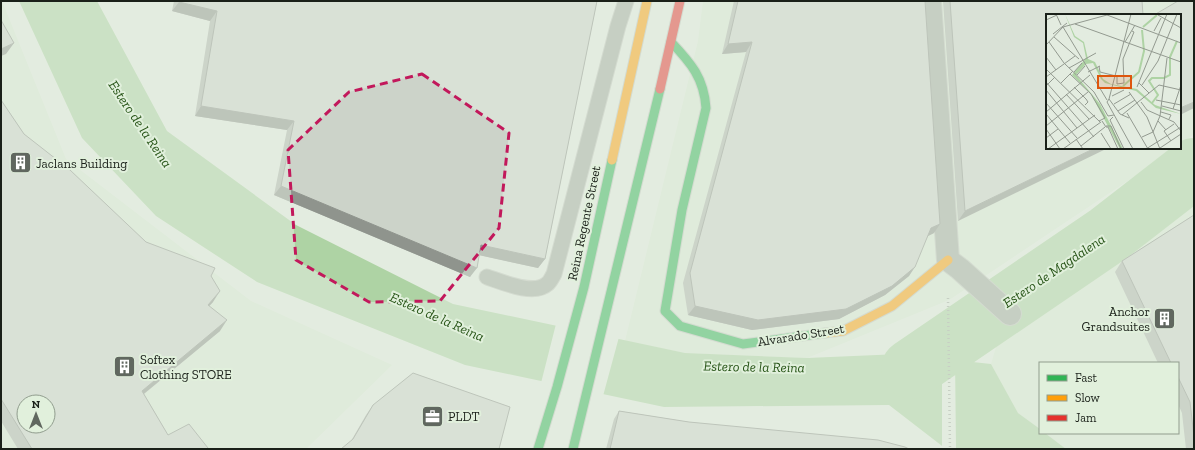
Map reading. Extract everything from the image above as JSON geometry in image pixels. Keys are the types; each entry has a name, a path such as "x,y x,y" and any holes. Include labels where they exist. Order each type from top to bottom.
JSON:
{"main road":[{"name":"Reina Regente Street","path":"538,449 557,387 584,287 640,1"},
{"path":"573,449 680,1"},
{"name":"Alvarado Street","path":"671,42 696,72 706,95 706,108 682,210 665,311 680,326 743,344 843,331 892,306 948,260"}],"street":[{"path":"930,1 948,260 1010,314"}],"lane":[{"path":"487,277 528,289 539,288 548,284 554,274 618,26 640,1"}],"path":[{"path":"948,306 950,449"}],"highlighted area":[{"path":"422,74 509,133 499,228 440,301 369,302 296,260 288,150 349,92"}],"shaded area":[{"path":"1,1 66,159 251,301 392,365 306,449 1,449"},
{"path":"703,1 1194,1 1194,134 1181,144 1181,14 1046,14 1046,149 1176,149 949,300 807,358 685,353 625,341 698,41"},
{"path":"1194,206 1194,449 1066,449 1046,434 1179,434 1179,362 1039,362 1039,428 1018,413 991,364 1005,317"}],"water":[{"name":"Estero de la Reina","path":"19,1 97,1 167,131 296,225 453,304 685,353 807,358 900,354 991,364 1018,413 1039,428 1039,434 1046,434 1066,449 946,449 889,405 664,407 465,365 257,282 156,216 82,138"}],"pier":[{"path":"556,324 619,337 603,396 541,383"},
{"path":"942,357 955,358 956,449 942,449"}],"building":[{"path":"179,1 597,1 545,259 481,245 477,268 281,186 294,121 201,106 217,11"},
{"path":"738,1 925,1 940,224 931,228 915,267 892,286 846,309 758,320 695,306 690,273 752,42 728,44"},
{"path":"950,1 1142,1 1143,14 1046,14 1046,149 1093,149 965,211"},
{"path":"1178,1 1194,1 1194,102 1181,108 1181,14 1156,14"},
{"path":"1,20 14,43 1,49"},
{"path":"1,100 24,134 70,170 146,242 215,268 211,276 220,291 208,305 227,320 142,391 168,435 189,424 208,448 207,449 32,449 23,434 56,434 56,394 16,394 16,423 1,399"},
{"name":"Anchor Grandsuites","path":"1194,215 1194,437 1190,402 1179,379 1179,362 1171,362 1122,261"},
{"name":"PLDT","path":"413,373 510,407 499,449 341,449 353,439 373,405"},
{"path":"619,411 689,422 878,440 909,449 610,449"}],"waterway":[{"name":"Estero de Magdalena","path":"911,369 1109,234 1194,168"}],"traffic: fast":[{"path":"671,42 685,57 699,79 705,97 706,108 682,210 665,311 680,326 743,344 825,333"},
{"path":"573,449 660,89"},
{"path":"538,449 557,387 584,287 612,160"}],"traffic: slow":[{"path":"612,160 647,1"},
{"path":"825,333 843,331 892,306 948,260"}],"traffic: jam":[{"path":"660,89 680,1"}],"place":[{"name":"Jaclans Building","path":"20,163"},
{"name":"Anchor Grandsuites","path":"1165,318"},
{"name":"Softex Clothing STORE","path":"124,366"},
{"name":"PLDT","path":"432,416"}]}
